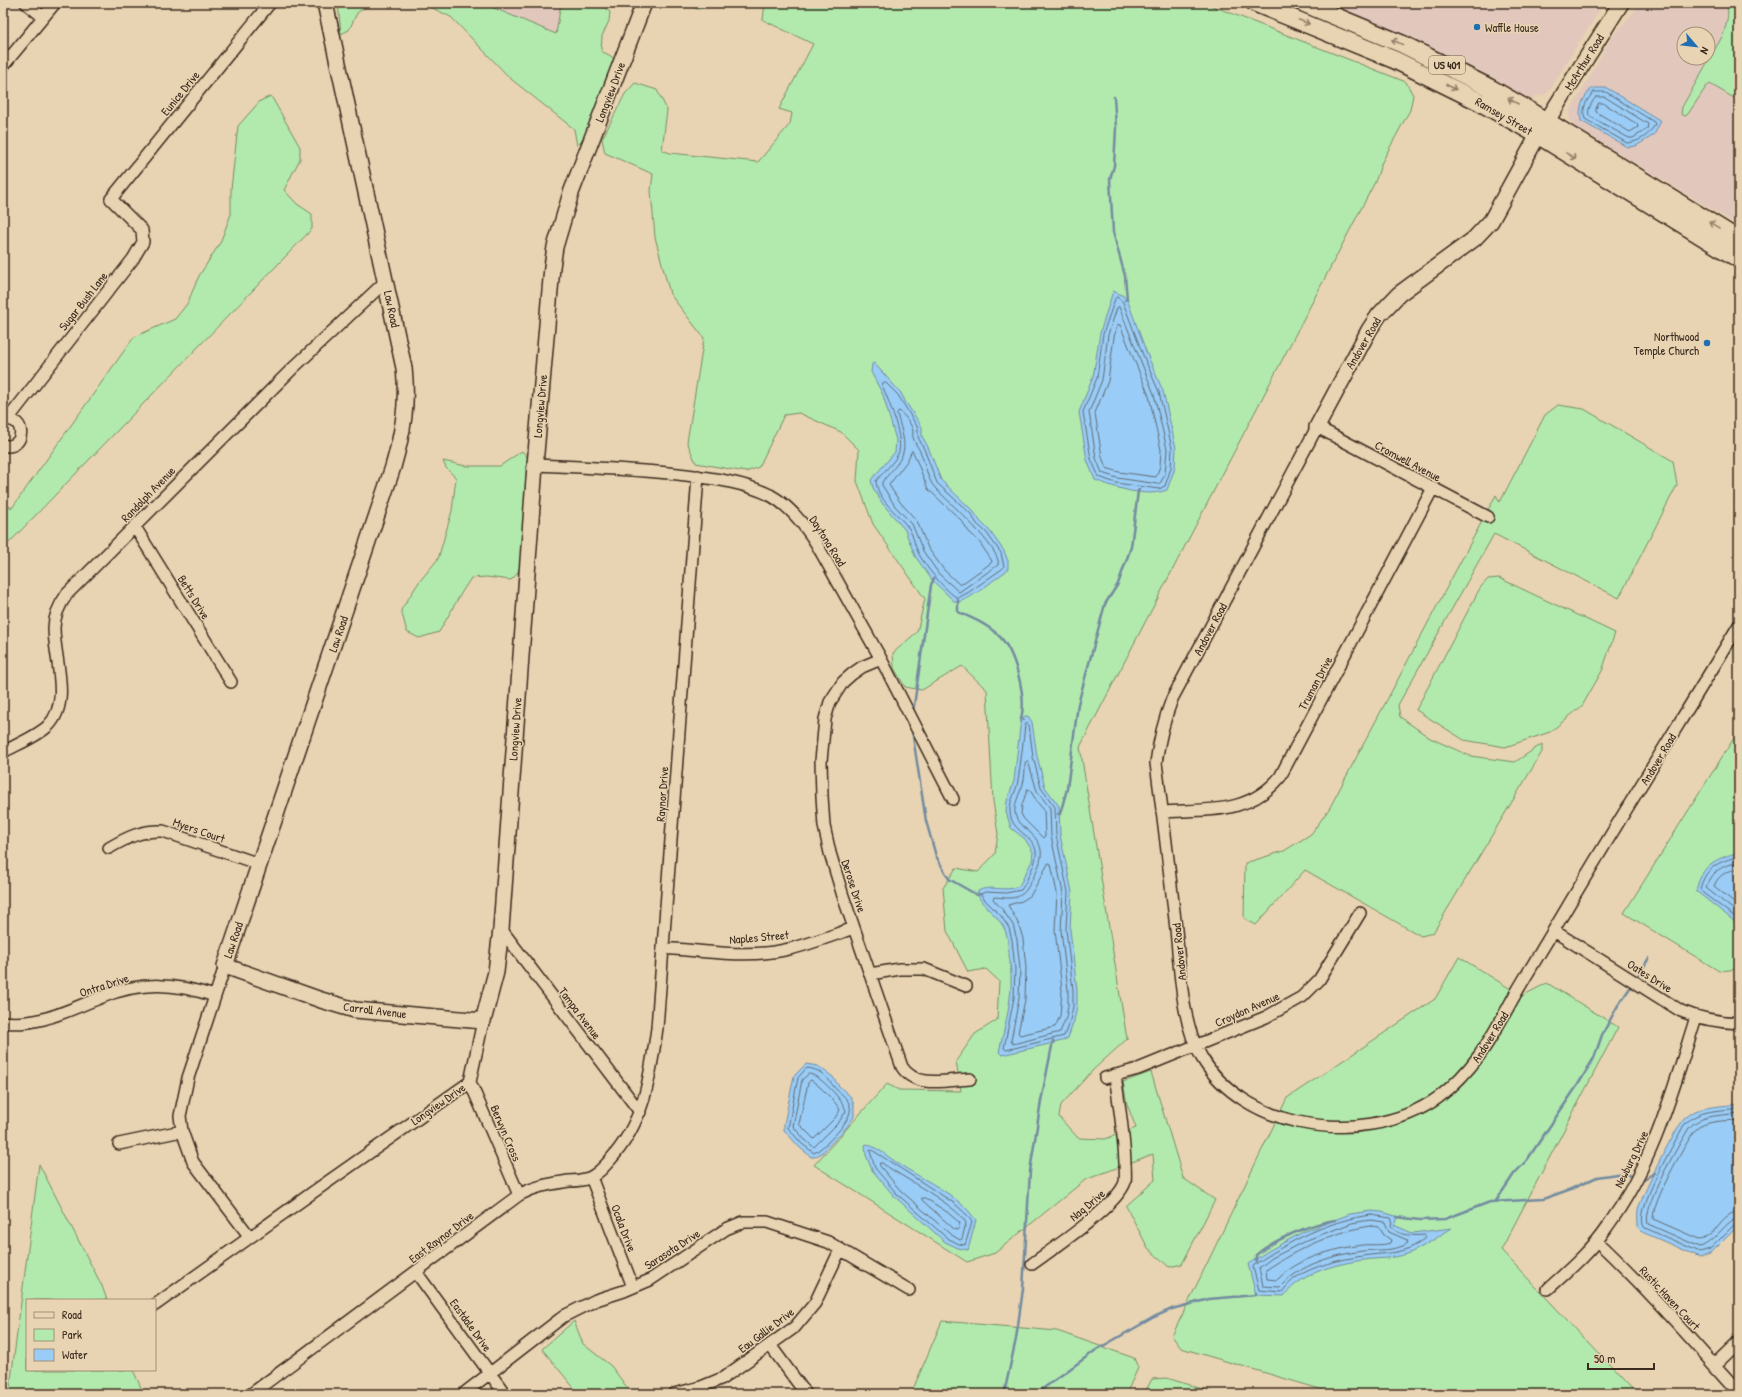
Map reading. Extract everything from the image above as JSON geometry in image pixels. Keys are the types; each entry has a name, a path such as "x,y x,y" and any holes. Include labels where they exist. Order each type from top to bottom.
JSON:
{"main road":[{"name":"Ramsey Street","path":"1255,3 1402,63 1480,102 1542,128 1739,240"},
{"name":"Ramsey Street","path":"1303,3 1372,30 1431,57 1494,90 1542,128 1739,259"}],"street":[{"path":"26,3 43,17"},
{"path":"3,66 55,3"},
{"name":"Eunice Drive","path":"111,199 270,3"},
{"name":"Law Road","path":"250,1237 193,1162 182,1131 180,1116 185,1090 215,996 393,467 405,422 406,386 404,368 325,3"},
{"name":"Longview Drive","path":"156,1304 470,1082 483,1021 496,972 501,929 549,288 555,247 571,193 644,3"},
{"name":"McArthur Road","path":"1542,128 1622,3"},
{"name":"Andover Road","path":"1542,128 1504,200 1487,226 1467,245 1400,294 1379,315 1369,330 1172,699 1160,739 1156,762 1183,996 1187,1016 1196,1045 1202,1058 1227,1088 1252,1105 1276,1116 1310,1125 1334,1127 1364,1126 1410,1113 1437,1098 1468,1071 1489,1042 1517,991 1739,625"},
{"name":"Sugar Bush Lane","path":"3,445 11,446 15,444 20,438 21,434 19,425 16,422 5,420 133,259 143,242 142,230 111,199"},
{"name":"Randolph Avenue","path":"3,752 40,732 53,720 58,710 60,698 54,627 60,604 66,594 135,527 292,369 386,281"},
{"name":"Cromwell Avenue","path":"1317,427 1488,517"},
{"name":"Daytona Road","path":"535,465 641,470 720,479 754,489 771,496 786,506 799,518 816,543 881,659 953,799"},
{"name":"Raynor Drive","path":"640,1112 650,1079 657,1028 698,476"},
{"name":"Truman Drive","path":"1162,812 1237,806 1253,800 1273,786 1280,777 1433,488"},
{"name":"Betts Drive","path":"135,527 231,682"},
{"name":"Derose Drive","path":"881,659 862,667 843,682 830,702 825,719 821,761 824,826 843,896 902,1067 909,1076 920,1081 970,1079"},
{"name":"Myers Court","path":"109,848 140,832 152,830 163,831 259,864"},
{"name":"Croydon Avenue","path":"1110,1076 1138,1069 1266,1017 1302,997 1319,980 1360,914"},
{"name":"Naples Street","path":"663,948 725,953 756,953 788,949 854,928"},
{"name":"Tampa Avenue","path":"501,929 640,1112"},
{"name":"Oates Drive","path":"1554,931 1664,1001 1696,1017 1717,1022 1739,1023"},
{"name":"Carroll Avenue","path":"225,966 321,1000 355,1010 483,1021"},
{"path":"870,974 900,969 924,969 966,986"},
{"name":"Ontra Drive","path":"3,1022 18,1024 46,1019 69,1012 103,996 144,986 174,985 215,996"},
{"name":"Newburg Drive","path":"1548,1289 1597,1241 1634,1187 1648,1159 1674,1087 1696,1017"},
{"name":"Nag Drive","path":"1032,1264 1075,1232 1116,1198 1121,1190 1125,1180 1125,1156 1110,1076"},
{"name":"Berwyn Cross","path":"470,1082 519,1195"},
{"name":"East Raynor Drive","path":"251,1394 519,1195 535,1187 547,1184 581,1180 591,1177 605,1166 617,1153 627,1138 640,1112"},
{"path":"119,1144 182,1131"},
{"name":"Ocala Drive","path":"591,1177 633,1287"},
{"name":"Sarasota Drive","path":"463,1394 570,1313 596,1300 633,1287 660,1274 726,1229 743,1222 755,1221 773,1223 828,1242 909,1290"},
{"name":"Rustic Haven Court","path":"1597,1241 1622,1264 1739,1392"},
{"name":"Eau Gallie Drive","path":"674,1394 701,1387 718,1380 770,1346 795,1327 814,1305 840,1250"},
{"name":"Eastdale Drive","path":"416,1272 505,1394"},
{"path":"1715,1365 1739,1342"},
{"path":"770,1346 806,1394"}],"shaded area":[{"path":"482,3 561,3 556,34"},
{"path":"1319,3 1604,3 1548,93 1531,99"},
{"path":"1641,3 1725,3 1728,8 1727,24 1716,47 1716,26 1676,26 1676,66 1705,66 1682,107 1682,113 1688,114 1706,87 1710,84 1734,98 1739,97 1739,226 1575,127 1569,120 1569,113 1611,38"}],"green space":[{"path":"338,3 482,3 556,34 561,3 593,4 605,8 610,12 609,21 602,36 601,51 611,56 617,63 584,139 577,146 574,129 511,79 451,17 426,5 368,5 357,13 349,30 341,34"},
{"path":"681,3 709,3 707,6 698,9"},
{"path":"765,3 1205,3 1406,82 1413,95 1410,110 1382,162 1375,182 1080,747 1127,1039 1093,1070 1061,1105 1059,1117 1078,1138 1105,1139 1136,1128 1127,1104 1123,1082 1151,1072 1183,1178 1215,1200 1182,1264 1169,1267 1148,1248 1126,1206 1155,1180 1153,1154 1085,1180 995,1253 967,1262 814,1165 887,1084 899,1090 961,1091 956,1061 975,1034 997,1020 999,981 986,969 968,972 947,931 943,888 956,868 978,872 995,854 998,834 993,801 987,690 962,666 922,690 905,687 894,668 893,653 917,632 925,599 873,524 857,481 859,450 841,432 799,413 784,415 759,467 746,472 696,463 687,442 704,338 670,294 655,237 651,191 653,174 605,153 602,139 625,94 635,83 657,90 667,110 662,150 670,153 758,162 790,124 792,113 779,109 813,44 763,20"},
{"path":"1725,3 1739,3 1739,97 1734,98 1710,84 1706,87 1688,114 1685,116 1681,114 1682,107 1705,66 1716,66 1716,47 1723,35 1727,23 1727,7"},
{"path":"271,96 300,147 300,159 284,190 297,204 312,214 312,229 3,549 3,503 12,508 134,337 175,319 187,304 199,276 220,243 231,214 231,189 238,126 260,101"},
{"path":"1558,405 1584,409 1673,461 1677,485 1619,598 1494,534 1398,705 1400,717 1430,738 1470,756 1515,762 1542,744 1542,752 1433,933 1421,936 1305,870 1256,925 1244,918 1245,863 1284,851 1311,834 1329,809 1496,495 1500,502 1545,415"},
{"path":"522,451 530,460 523,558 517,574 511,580 487,577 471,578 439,632 419,638 407,632 401,610 419,582 438,559 452,511 456,478 446,468 443,461 466,466 500,466"},
{"path":"1499,578 1615,633 1602,671 1582,706 1550,732 1505,747 1464,740 1416,710 1480,588 1488,579"},
{"path":"1739,730 1739,969 1719,971 1624,913"},
{"path":"1459,957 1522,996 1547,983 1618,1027 1501,1250 1637,1394 1337,1394 1181,1348 1172,1336 1287,1098 1435,999"},
{"path":"39,1164 102,1286 107,1299 26,1299 26,1371 133,1371 144,1394 3,1394 3,1389 10,1387"},
{"path":"574,1321 583,1344 611,1366 632,1394 579,1394 542,1349"},
{"path":"942,1321 1057,1331 1134,1358 1138,1368 1126,1394 911,1394"},
{"path":"1739,1353 1739,1379 1735,1376 1735,1357"},
{"path":"1167,1378 1218,1394 1144,1394 1152,1379"}],"water":[{"path":"1592,88 1607,88 1661,121 1654,135 1636,146 1627,147 1581,121 1580,111 1582,103"},
{"path":"1113,291 1127,299 1147,354 1163,391 1176,448 1175,468 1167,490 1159,492 1150,493 1131,491 1095,480 1087,460 1079,412 1093,377 1100,333"},
{"path":"874,363 901,393 922,427 922,436 941,480 974,512 989,530 1004,551 1008,561 1008,569 1005,572 967,599 955,602 932,580 915,556 905,530 882,503 873,488 871,480 895,452 896,440 883,395 871,372 872,364"},
{"path":"1028,716 1032,722 1037,756 1045,787 1059,806 1060,835 1072,892 1070,929 1077,990 1077,1007 1068,1038 1062,1041 1002,1055 999,1052 1008,1012 1011,987 1011,970 1007,939 1002,925 984,905 978,896 978,891 988,888 1008,889 1019,886 1032,861 1033,852 1025,839 1011,828 1006,812 1007,801 1014,781 1021,719"},
{"path":"1739,852 1739,925 1696,891 1702,874 1711,864 1723,857"},
{"path":"806,1064 818,1066 833,1077 838,1085 851,1097 854,1105 854,1117 846,1128 822,1153 815,1157 811,1157 799,1147 784,1130 794,1076"},
{"path":"1739,1104 1739,1225 1712,1252 1700,1257 1642,1232 1638,1228 1638,1209 1660,1159 1682,1121 1688,1115 1699,1110"},
{"path":"867,1144 876,1148 899,1164 951,1195 969,1211 976,1220 968,1250 958,1248 945,1242 894,1196 872,1170 866,1155 865,1145"},
{"path":"1371,1211 1382,1212 1399,1217 1394,1225 1412,1233 1452,1228 1424,1246 1407,1254 1391,1258 1370,1259 1342,1264 1320,1270 1300,1281 1284,1296 1256,1295 1248,1264 1303,1232 1350,1214"}],"waterway":[{"path":"1114,97 1116,128 1114,166 1110,179 1113,232 1125,276 1127,299 1125,300"},
{"path":"1058,814 1060,814 1067,789 1078,704 1105,604 1118,584 1131,547 1139,490"},
{"path":"913,713 931,585 934,578"},
{"path":"958,600 958,612 994,631 1010,651 1021,687 1021,719 1024,720"},
{"path":"912,730 926,821 936,856 949,879 977,895 980,894"},
{"path":"1636,979 1649,958"},
{"path":"1496,1201 1514,1174 1527,1160 1579,1083 1594,1058 1602,1035 1617,1007 1632,985"},
{"path":"1004,1394 1016,1339 1023,1289 1030,1171 1041,1101 1053,1041"},
{"path":"1397,1217 1419,1220 1445,1219 1490,1202 1543,1199 1571,1189 1597,1177 1623,1173 1633,1177"},
{"path":"1640,1179 1642,1180 1655,1173"},
{"path":"1256,1261 1256,1255 1263,1249 1283,1238 1305,1228 1335,1220"},
{"path":"1041,1390 1096,1350 1154,1317 1172,1309 1209,1299 1256,1295 1256,1293"},
{"path":"1042,1390 1052,1394"}],"place":[{"name":"Waffle House","path":"1477,27"},
{"name":"Northwood Temple Church","path":"1707,343"}]}
